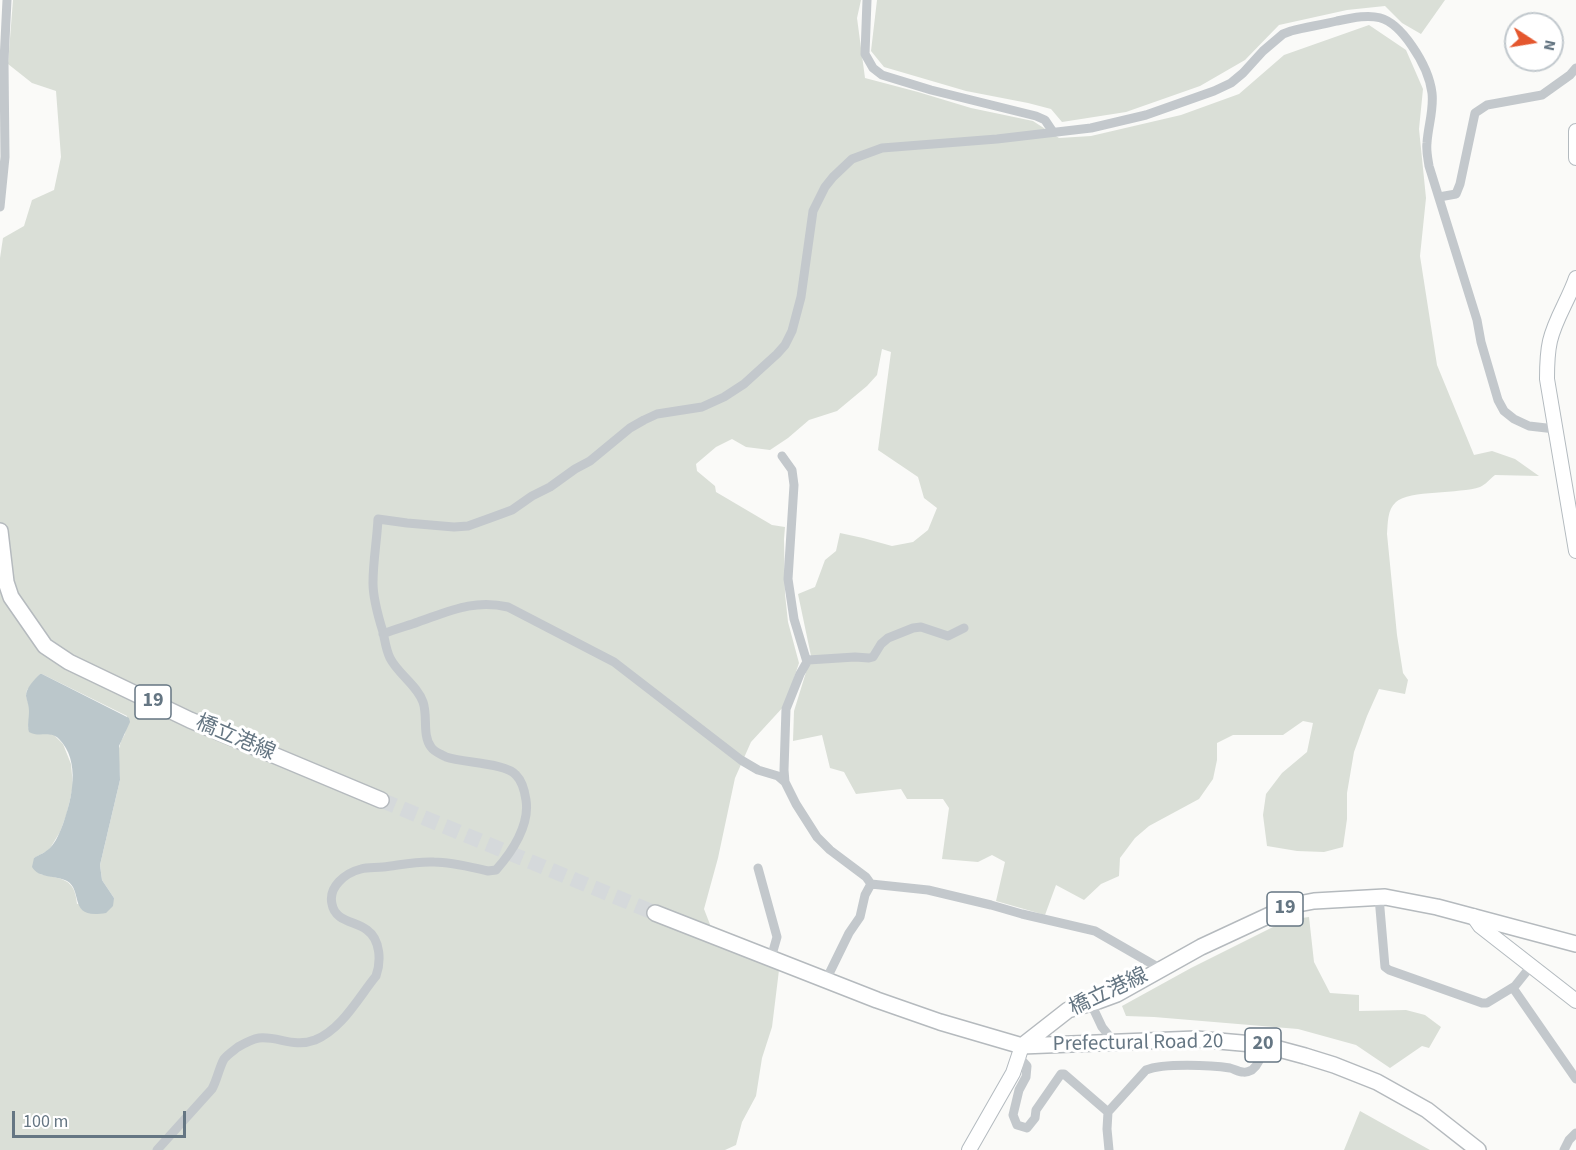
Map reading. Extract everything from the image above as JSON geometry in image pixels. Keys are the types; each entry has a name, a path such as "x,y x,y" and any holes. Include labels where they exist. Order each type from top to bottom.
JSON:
{"main road":[{"name":"橋立港線","path":"0,531 6,582 11,597 45,646 69,662 190,720 381,800"},
{"name":"橋立港線","path":"1020,1052 1068,1010 1117,994 1210,943 1293,905 1314,901 1379,897 1408,901 1473,916 1576,944"},
{"path":"655,913 1020,1052"},
{"name":"Prefectural Road 20","path":"1020,1052 1114,1042 1196,1039 1264,1045 1334,1065 1377,1082 1427,1110 1478,1150"}],"street":[{"path":"0,207 5,157 4,61 7,0"},
{"path":"867,0 865,54 873,68 882,75 931,90 1036,116 1045,120 1053,132"},
{"path":"157,1150 212,1089 221,1065 233,1050 257,1038 297,1043 313,1041 321,1037 343,1018 375,976 378,970 379,950 375,939 367,930 336,914 332,906 331,896 335,886 343,877 362,868 432,862 488,871 496,870 505,861 521,832 527,807 517,775 501,767 455,760 432,749 428,741 423,702 418,692 390,658 375,601 373,584 378,519 454,527 468,526 512,510 590,461 621,435 644,420 668,411 702,406 724,397 744,384 777,354 792,331 801,297 813,211 825,187 852,159 888,147 997,139 1091,128 1146,115 1214,92 1231,82 1243,74 1263,51 1283,34 1361,16 1378,17 1389,22 1408,40 1420,59 1428,80 1432,93 1427,147 1431,172 1477,320 1498,400 1504,411 1514,419 1529,426 1555,429"},
{"path":"1439,197 1456,194 1475,113 1487,105 1542,95 1576,68"},
{"path":"1576,130 1576,158"},
{"path":"1576,278 1551,338 1547,360 1547,379 1576,551"},
{"path":"782,456 792,470 794,485 788,579 793,611 807,662"},
{"path":"383,634 454,608 484,604 508,607 614,662 741,760 758,770 777,776 785,783 817,837 830,850 866,877 871,884 928,890 1095,931 1161,969"},
{"path":"785,783 786,709 808,660 873,657 888,638 914,628 927,628 948,636 964,628"},
{"path":"759,868 777,937 771,958"},
{"path":"826,980 849,933 860,917 864,895 871,884"},
{"path":"1379,897 1385,967 1389,970 1482,1003 1488,1003 1513,988 1531,966"},
{"path":"1473,916 1480,926 1576,1001"},
{"path":"1513,988 1576,1079"},
{"path":"1098,1002 1094,1010 1102,1027 1114,1042"},
{"path":"1109,1150 1108,1112 1146,1070 1153,1067 1204,1065 1244,1072 1251,1071 1260,1059 1264,1045"},
{"path":"1020,1052 1027,1066 1026,1077 1019,1090 1012,1115 1017,1125 1027,1128 1035,1118 1036,1110 1061,1074 1064,1074 1108,1112"},
{"path":"969,1150 1013,1073 1020,1052"},
{"path":"1564,1150 1576,1133"}],"shaded area":[{"path":"13,0 861,0 857,18 865,78 971,108 1033,121 1059,138 1091,136 1181,115 1239,94 1284,55 1369,25 1406,50 1423,89 1419,129 1426,198 1420,256 1437,365 1474,455 1492,451 1515,459 1539,476 1495,475 1480,487 1403,498 1391,509 1387,534 1397,635 1403,673 1408,680 1405,694 1379,689 1367,716 1354,752 1347,793 1347,819 1343,847 1324,852 1297,851 1267,846 1263,815 1266,794 1282,773 1307,752 1313,723 1303,721 1283,735 1233,735 1217,743 1217,760 1213,779 1199,799 1149,826 1135,838 1120,858 1119,876 1101,884 1084,900 1056,885 1045,915 996,901 1005,862 992,855 978,862 942,859 949,808 943,799 907,799 901,789 856,794 844,772 830,768 822,735 793,741 794,711 811,656 798,594 815,587 825,560 836,551 840,533 892,546 913,542 928,530 937,508 924,498 918,477 878,450 891,352 882,349 877,375 837,411 809,420 770,450 746,447 732,439 716,447 696,464 697,471 715,486 716,492 772,525 785,527 785,594 788,622 799,663 785,705 751,742 735,778 718,858 704,909 718,945 779,970 772,1027 762,1058 756,1096 742,1122 736,1145 725,1150 0,1150 0,258 3,238 24,226 32,200 54,190 61,157 56,91 32,83 8,64","holes":["42,674 127,716 125,734 118,752 120,780 100,865 102,880 114,898 77,904 76,895 70,884 61,879 40,874 34,858 49,850 60,832 73,786 71,764 63,744 54,735 28,728 30,710 27,690"]},
{"path":"877,0 1445,0 1421,34 1402,23 1385,6 1347,10 1279,25 1245,60 1200,86 1126,112 1062,122 1051,109 966,91 884,67 871,51"},
{"path":"40,674 129,718 130,722 119,746 120,780 100,865 102,880 114,898 113,906 106,913 94,914 81,909 75,891 67,881 43,875 32,867 34,858 50,848 59,834 69,803 73,780 70,758 59,739 52,735 29,732 26,693"},
{"path":"1309,917 1314,962 1330,993 1359,995 1359,1011 1406,1010 1425,1015 1441,1027 1429,1048 1422,1046 1390,1068 1356,1045 1298,1029 1126,1016 1122,1006 1191,968 1287,920"},
{"path":"1360,1111 1430,1150 1344,1150"}],"tunnel":[{"path":"381,800 655,913"}]}
